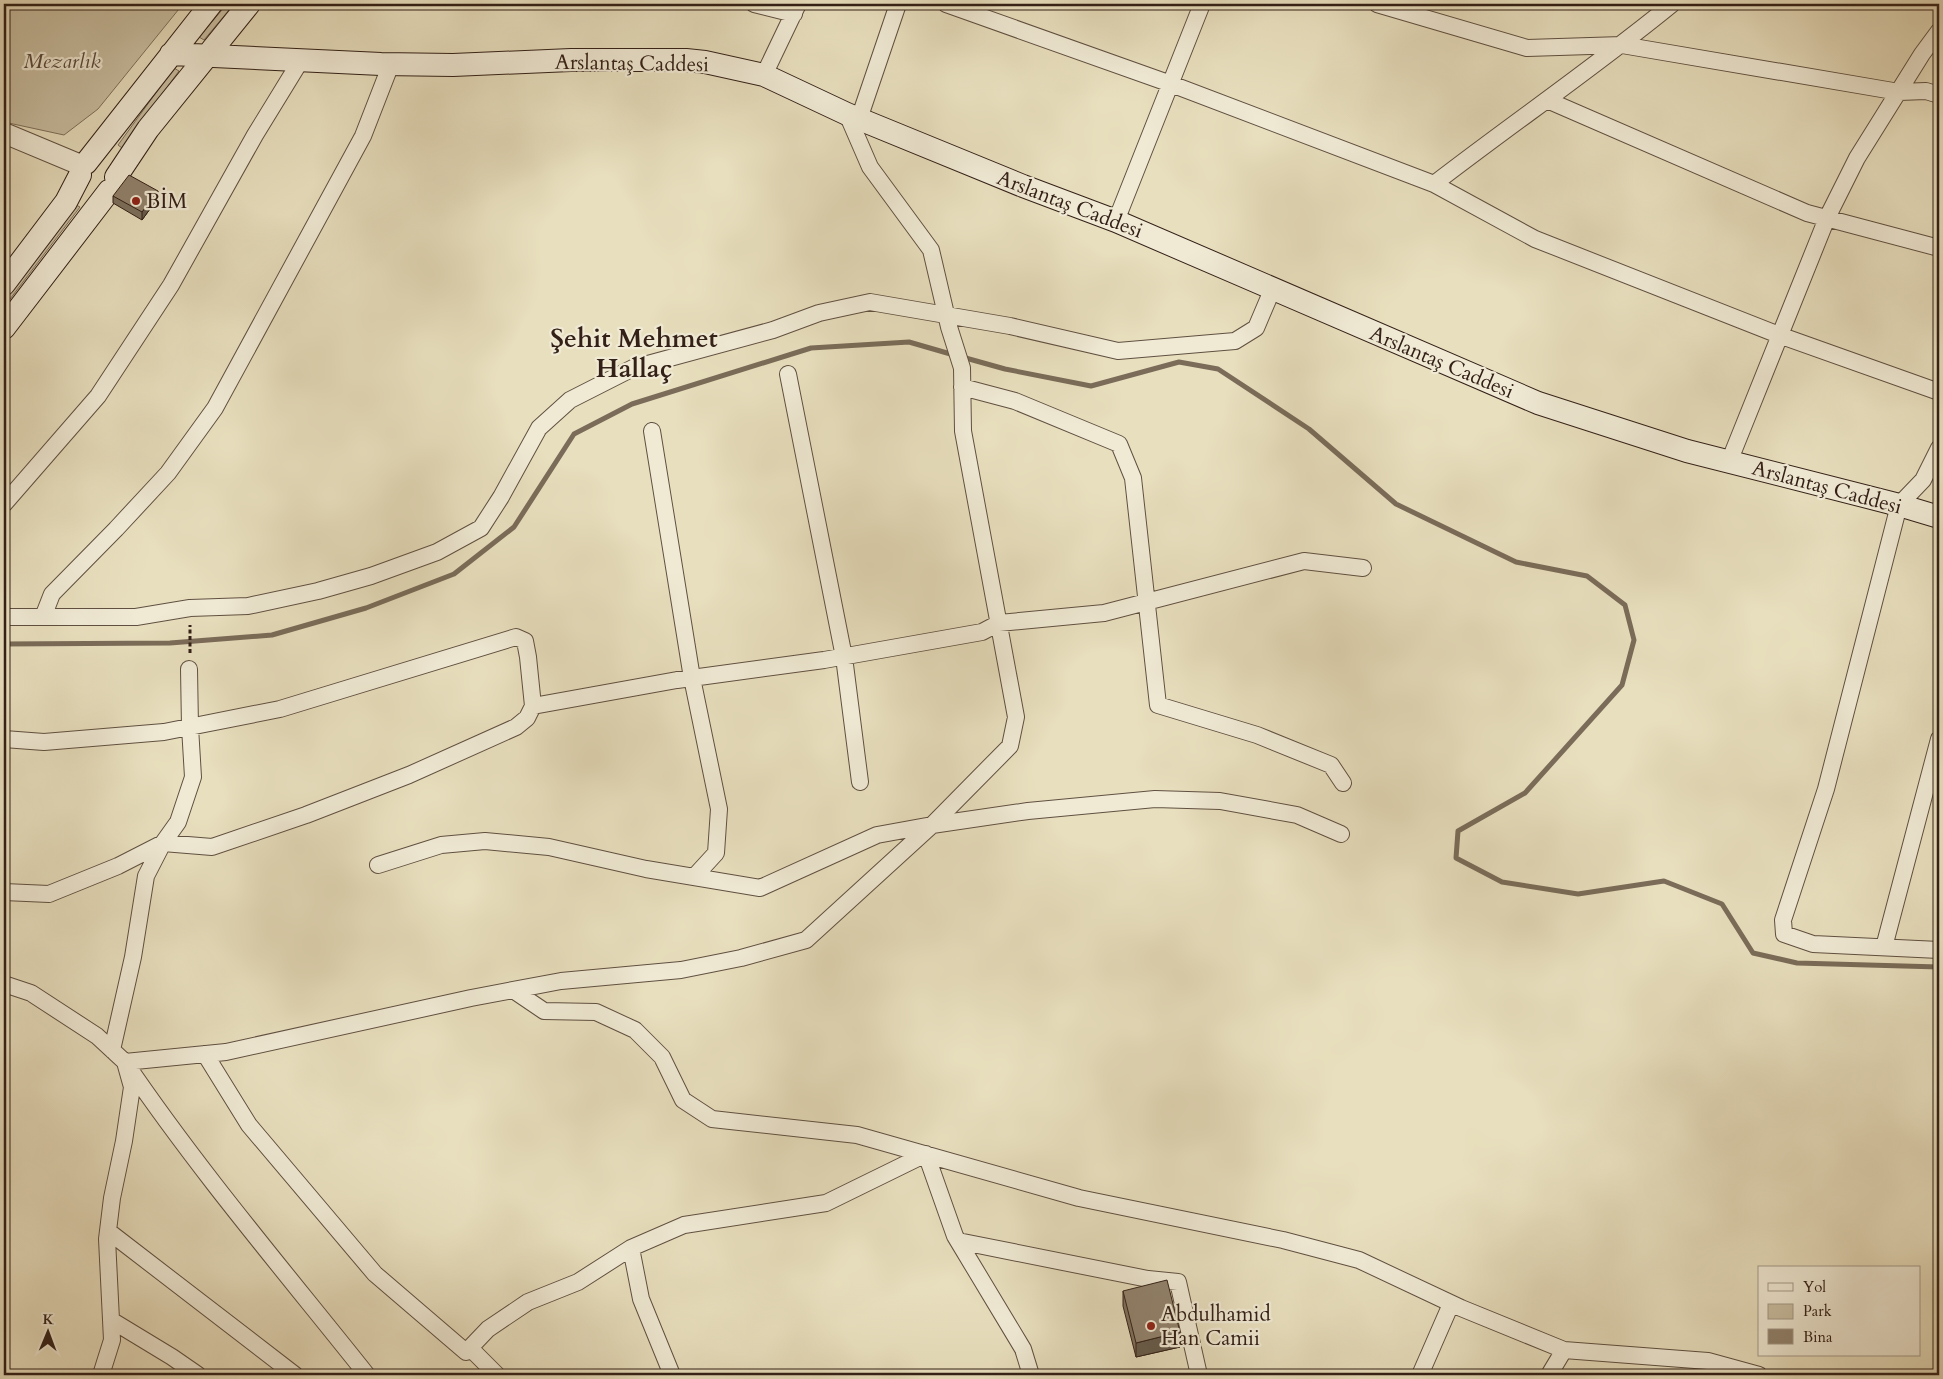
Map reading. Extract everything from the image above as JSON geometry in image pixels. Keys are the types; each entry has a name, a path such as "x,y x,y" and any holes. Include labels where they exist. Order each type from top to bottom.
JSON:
{"main road":[{"path":"4,284 66,202 83,168 211,4"},
{"path":"4,328 112,184 148,129 249,4"},
{"name":"Arslantaş Caddesi","path":"171,54 391,64 477,65 571,60 651,60 705,62 764,75 853,116 1024,186 1116,221 1538,403 1638,436 1729,462 1939,517"},
{"path":"98,159 106,161 112,166 112,184 100,195 91,194 83,189 83,168 98,159"}],"street":[{"path":"754,4 796,9 764,75"},
{"path":"125,1062 226,1052 512,990 561,981 681,970 741,958 806,940 932,825 1010,746 1016,717 963,431 962,368 948,322 931,250 870,167 853,116 898,4"},
{"path":"946,4 1171,84 1434,184 1535,239 1779,336 1939,392"},
{"path":"1116,221 1202,4"},
{"path":"1377,4 1527,48 1622,45 1899,92 1926,90 1939,95"},
{"path":"1434,184 1491,139 1622,45 1672,4"},
{"path":"1729,462 1827,218 1857,158 1922,54 1939,31"},
{"path":"4,504 98,396 170,285 255,135 301,60"},
{"path":"43,617 52,594 116,530 168,473 214,408 364,136 391,64"},
{"path":"1547,100 1807,212 1939,248"},
{"path":"4,133 83,168"},
{"path":"4,617 136,617 190,608 248,606 318,591 371,576 437,552 480,528 501,497 539,428 570,400 633,368 773,330 819,314 870,302 948,322 1010,326 1118,351 1235,341 1256,328 1273,288"},
{"path":"788,374 844,656 860,782"},
{"path":"962,387 1015,401 1119,444 1133,478 1158,705 1257,735 1323,762 1331,766 1343,783"},
{"path":"652,431 692,678 719,809 716,852 694,877"},
{"path":"1939,448 1923,480 1899,505 1826,789 1783,920 1784,934 1812,944 1939,950"},
{"path":"533,706 692,678 844,656 982,632 999,623 1104,613 1304,561 1363,568"},
{"path":"4,739 44,742 164,732 280,710 516,637 525,641 528,657 533,706 527,718 516,727 501,734 409,775 306,815 212,847 163,843 118,866 49,894 4,892"},
{"path":"112,1050 133,957 146,876 163,843 178,822 193,776 190,727 190,669"},
{"path":"1884,947 1939,739"},
{"path":"378,865 441,845 485,841 549,847 646,869 760,888 877,835 1028,811 1155,800 1220,801 1297,815 1341,834"},
{"path":"4,984 32,993 97,1036 125,1062 208,1178 367,1375"},
{"path":"512,990 544,1012 596,1012 635,1030 662,1057 683,1100 712,1119 857,1135 1079,1198 1284,1240 1359,1260 1451,1304 1564,1350 1708,1361 1759,1375"},
{"path":"205,1054 249,1125 375,1274 466,1352 488,1329 528,1302 578,1282 631,1248 684,1225 826,1204 926,1154"},
{"path":"100,1375 112,1340 108,1231 112,1198 124,1141 132,1088 125,1062"},
{"path":"926,1154 958,1240 1023,1349 1032,1375"},
{"path":"108,1231 295,1375"},
{"path":"958,1240 1148,1279 1178,1282 1199,1375"},
{"path":"631,1248 641,1299 672,1375"},
{"path":"1420,1375 1451,1304"},
{"path":"110,1320 198,1375"},
{"path":"470,1348 498,1375"},
{"path":"1549,1375 1564,1350"}],"green space":[{"name":"Mezarlık","path":"4,4 183,4 98,109 64,135 4,122"},
{"path":"227,4 234,4 204,40 199,37"},
{"path":"174,68 179,71 122,148 118,145"},
{"path":"76,205 80,207 4,307 4,297"}],"building":[{"path":"129,175 158,191 142,212 113,196"},
{"name":"Abdulhamid Han Camii","path":"1167,1280 1180,1332 1136,1343 1123,1291"}],"waterway":[{"path":"4,644 170,643 272,635 366,608 454,574 514,527 574,434 632,404 811,348 909,342 954,355"},
{"path":"962,357 1005,369 1091,386 1179,362 1218,369 1309,429 1396,504 1516,562 1587,576 1625,605 1634,640 1622,685 1525,793 1458,831 1456,858 1502,882 1578,894 1664,881 1722,904 1753,953 1797,963 1939,967"}],"place":[{"name":"BİM","path":"136,201"},
{"name":"Abdulhamid Han Camii","path":"1151,1326"}],"district":[{"name":"Şehit Mehmet Hallaç","path":"634,352"}]}
